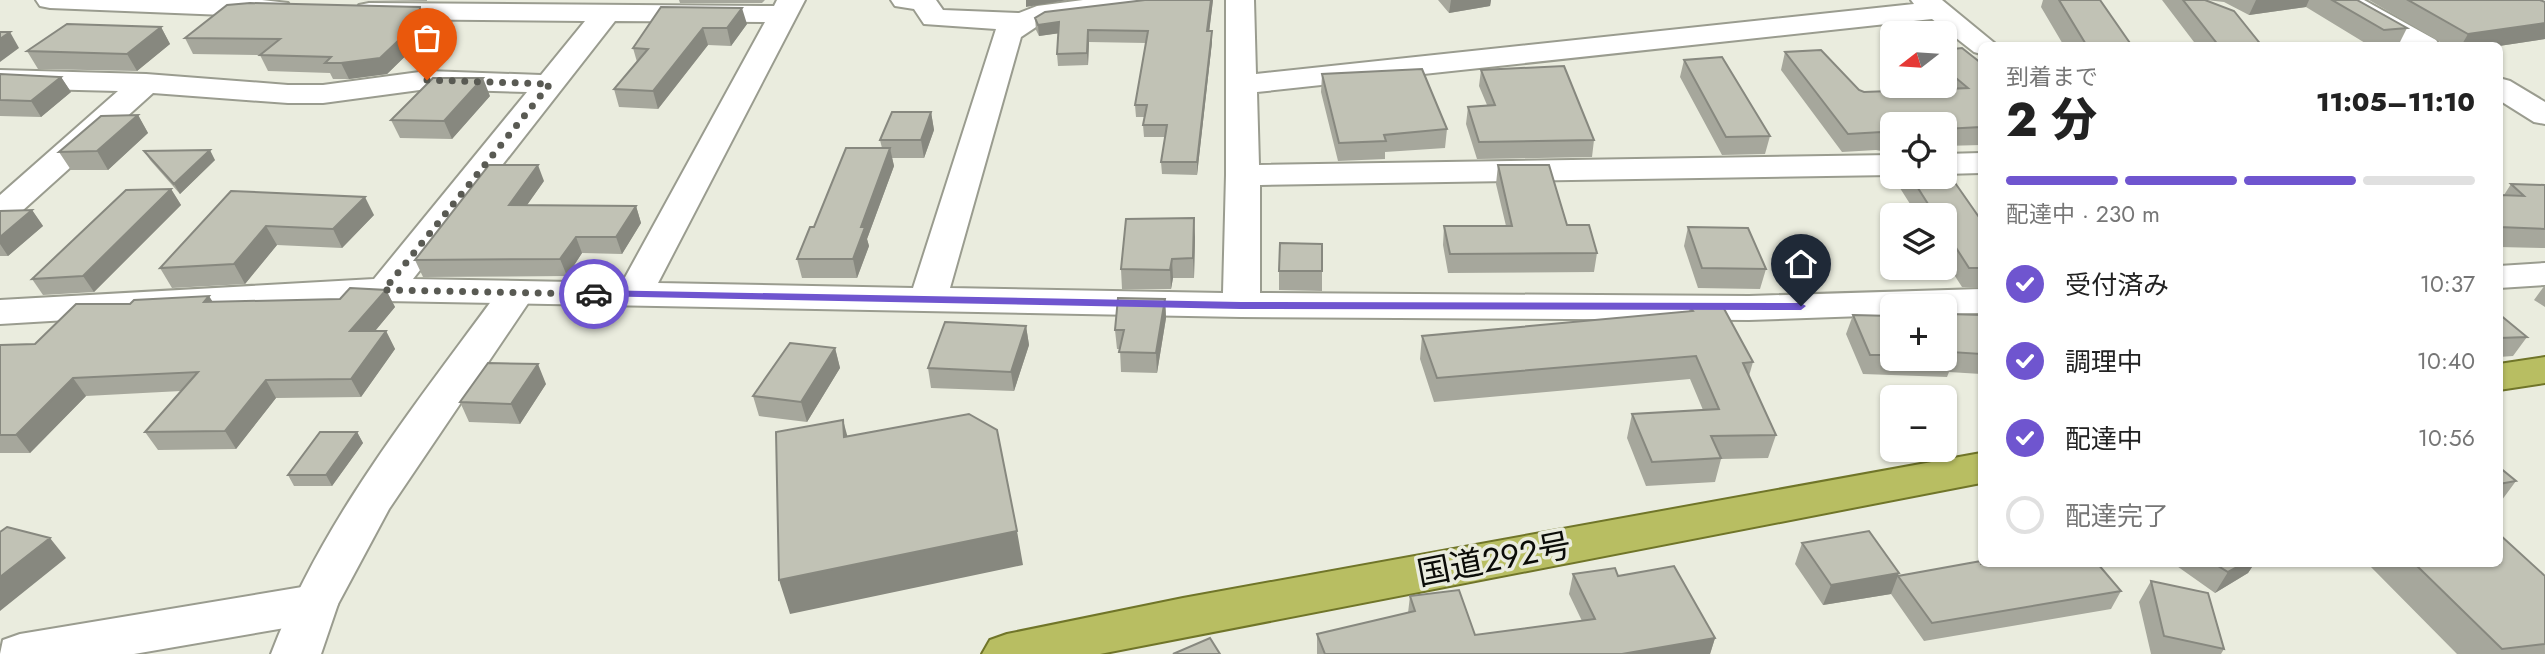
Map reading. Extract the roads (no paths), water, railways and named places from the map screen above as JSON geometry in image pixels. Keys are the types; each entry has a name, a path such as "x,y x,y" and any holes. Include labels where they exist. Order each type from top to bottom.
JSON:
{"highway":[{"path":"2503,376 2545,370"},
{"name":"国道292号","path":"1007,654 1196,614 1978,469"}],"street":[{"path":"50,0 306,9"},
{"path":"917,0 934,19 1025,22"},
{"path":"928,299 1008,33 1037,14 1152,0"},
{"path":"1240,0 1243,176 1241,305"},
{"path":"2352,1 2419,42"},
{"path":"75,26 110,2"},
{"path":"1241,85 1931,5 1979,42"},
{"path":"346,10 606,15 788,7"},
{"path":"634,294 788,7"},
{"path":"384,290 606,15"},
{"path":"0,79 32,56"},
{"path":"0,79 146,83 288,94 323,94 427,80 550,84"},
{"path":"0,213 146,83"},
{"path":"2503,89 2545,115"},
{"path":"1957,164 1978,163"},
{"path":"1243,176 1880,165"},
{"path":"2503,277 2545,274"},
{"path":"4,315 384,290 1241,305 1749,308 1978,301"},
{"path":"296,654 314,604 371,501 516,293"},
{"path":"20,654 314,604"},
{"path":"0,653 6,654"}]}
